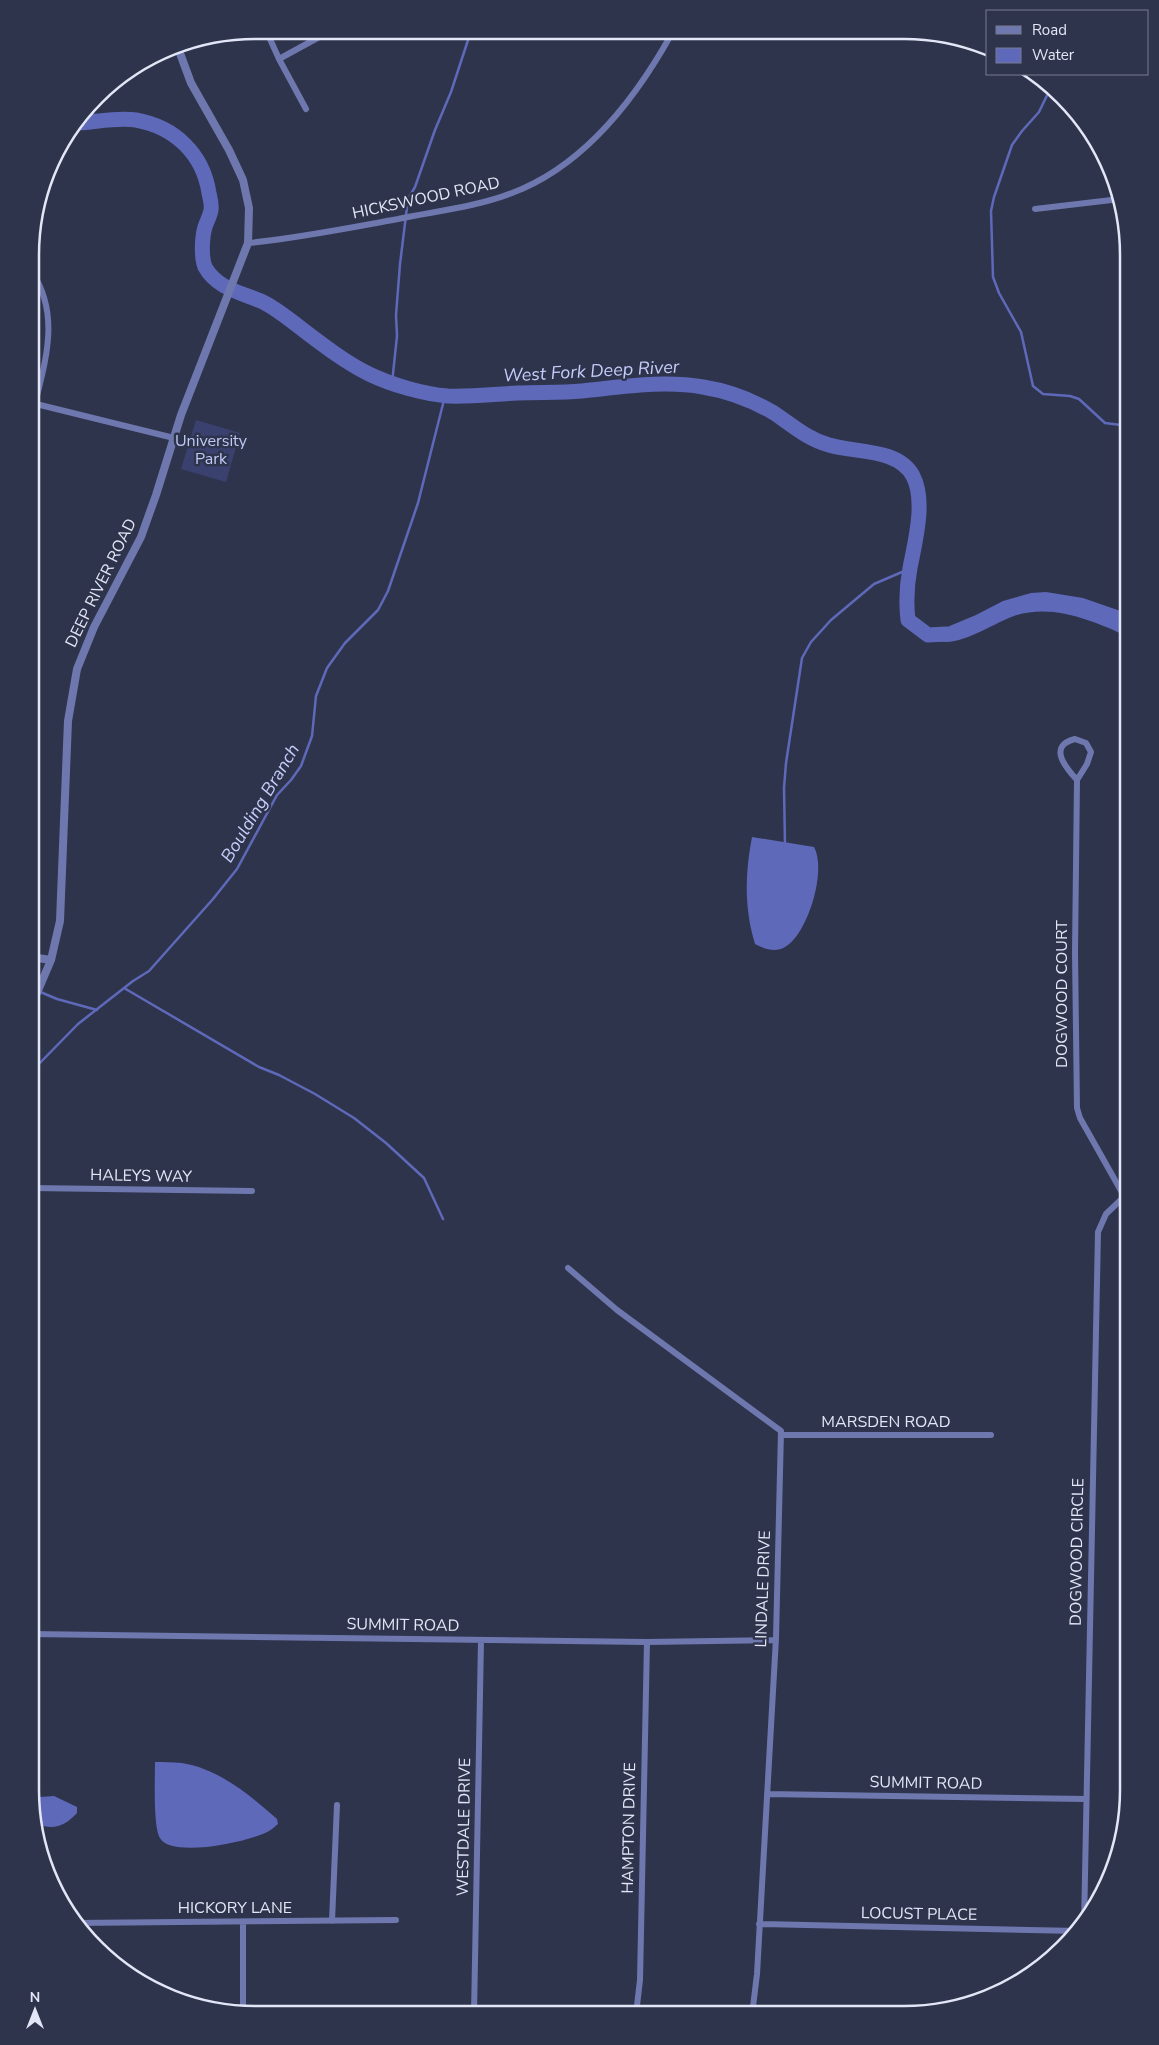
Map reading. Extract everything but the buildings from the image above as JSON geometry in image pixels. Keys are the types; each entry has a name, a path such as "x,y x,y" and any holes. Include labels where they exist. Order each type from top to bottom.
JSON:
{"street":[{"path":"270,39 306,109"},
{"path":"279,59 316,39"},
{"name":"HICKSWOOD ROAD","path":"248,243 295,238 482,202 513,193 544,179 569,162 614,117 651,68 668,39"},
{"name":"DEEP RIVER ROAD","path":"39,990 51,960 60,922 68,731 75,676 90,634 141,537 181,415 241,266 248,243 250,208 243,180 229,150 191,84 179,52"},
{"path":"1035,209 1113,200"},
{"path":"39,285 45,297 49,329 48,347 39,381"},
{"path":"39,405 174,438"},
{"name":"DOGWOOD COURT","path":"1077,780 1066,767 1061,756 1061,749 1064,744 1075,739 1086,743 1091,752 1087,764 1077,780 1075,952 1077,1108 1080,1118 1120,1184"},
{"path":"39,958 51,960"},
{"name":"HALEYS WAY","path":"39,1188 252,1191"},
{"name":"DOGWOOD CIRCLE","path":"1084,1910 1098,1232 1106,1214 1120,1200"},
{"path":"568,1268 617,1310 781,1431 781,1435"},
{"name":"MARSDEN ROAD","path":"781,1435 991,1436"},
{"name":"LINDALE DRIVE","path":"753,2006 760,1924 776,1640 781,1435"},
{"name":"SUMMIT ROAD","path":"39,1634 647,1642 776,1640"},
{"name":"WESTDALE DRIVE","path":"474,2006 481,1640"},
{"name":"HAMPTON DRIVE","path":"637,2006 640,1980 647,1642"},
{"name":"SUMMIT ROAD","path":"767,1794 1086,1799"},
{"path":"332,1921 337,1805"},
{"name":"HICKORY LANE","path":"84,1923 396,1920"},
{"path":"243,1922 243,2006"},
{"name":"LOCUST PLACE","path":"760,1924 1069,1931"}],"green space":[{"name":"University Park","path":"196,420 240,433 226,482 181,469"}],"water":[{"path":"1046,592 1083,598 1120,611 1120,633 1073,616 1043,612 1014,616 959,640 947,642 937,640 928,635 976,615 1003,601 1031,593"},
{"path":"752,837 814,847 817,857 817,885 808,916 793,940 778,950 766,949 755,944 751,931 747,904 747,877"},
{"path":"155,1762 172,1762 196,1766 221,1777 256,1801 277,1819 278,1824 260,1835 230,1843 195,1848 167,1844 160,1838 156,1823"},
{"path":"54,1796 77,1807 77,1813 69,1821 59,1826 42,1825 39,1804 40,1797"}],"waterway":[{"path":"392,383 397,336 396,315 400,264 408,199 415,187 451,92 468,39"},
{"path":"1048,93 1039,112 1012,145 994,197 991,211 993,277 999,293 1021,332 1033,386 1043,394 1070,396 1079,399 1105,423 1120,425"},
{"name":"West Fork Deep River","path":"84,122 114,119 136,120 163,129 185,144 201,166 210,199 211,210 204,231 202,247 205,267 210,274 223,285 273,308 343,359 378,378 418,391 448,396 574,392 658,384 703,387 731,394 757,404 821,442 875,453 897,460 913,476 919,497 917,534 909,574 908,620 928,635 946,634"},
{"name":"Boulding Branch","path":"39,1064 78,1024 133,981 149,971 213,899 237,869 277,795 301,766 312,736 316,696 327,668 345,643 378,610 388,591 418,503 445,396"},
{"path":"785,845 784,788 786,763 802,658 811,642 831,620 874,584 909,569"},
{"path":"124,988 259,1067 315,1094 354,1118 386,1143 424,1178 443,1219"},
{"name":"Boulding Branch","path":"39,991 57,999 97,1010"}]}
